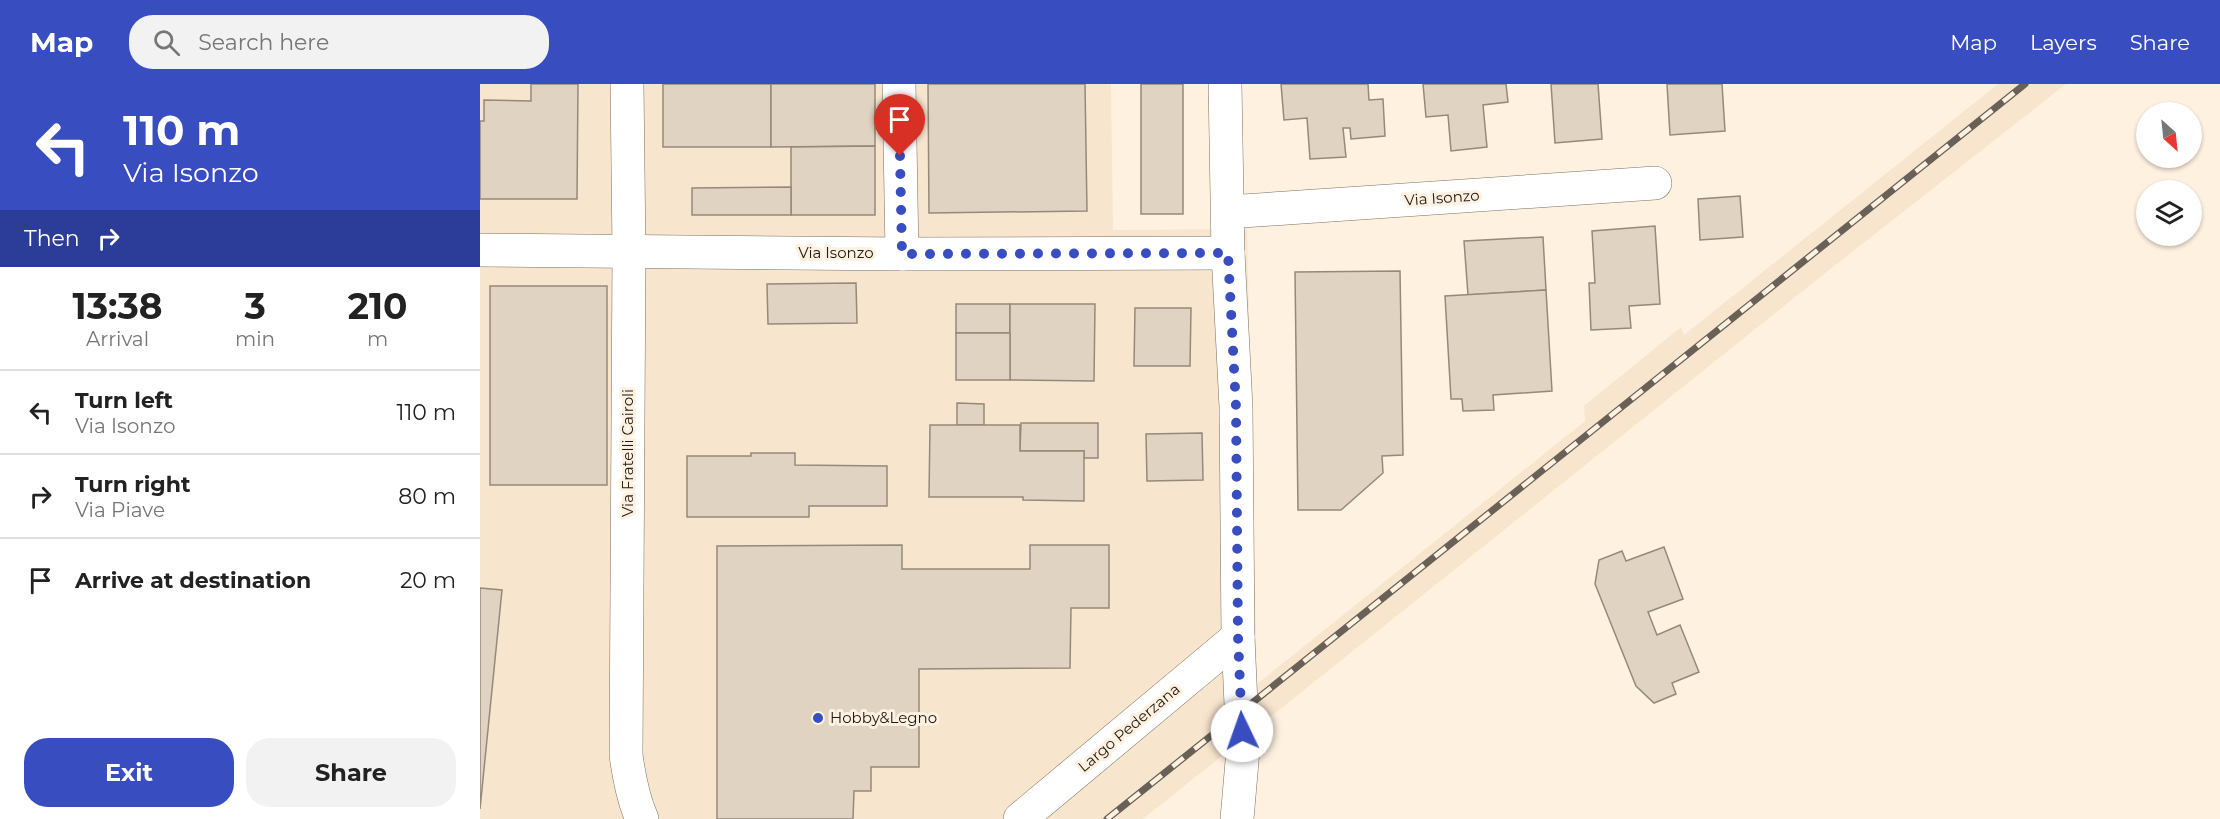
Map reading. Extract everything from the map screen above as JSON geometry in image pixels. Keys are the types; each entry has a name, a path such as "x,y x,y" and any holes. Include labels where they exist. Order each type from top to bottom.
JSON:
{"street":[{"name":"Via Fratelli Cairoli","path":"627,84 629,252 626,755 629,779 642,819"},
{"path":"899,84 902,254"},
{"path":"1225,84 1228,253 1236,407 1238,637 1243,750 1237,819"},
{"name":"Via Isonzo","path":"1228,212 1655,183"},
{"name":"Via Isonzo","path":"480,250 902,254 1228,253"},
{"name":"Largo Pederzana","path":"1020,819 1238,637"}],"shaded area":[{"path":"480,84 1111,84 1113,230 1247,229 1257,684 1585,421 1584,406 1681,327 1684,335 1998,84 2066,84 1819,278 1143,819 480,819"}],"building":[{"path":"531,84 578,84 577,199 480,199 480,121 484,121 484,100 531,101"},
{"path":"663,84 771,84 771,147 663,147"},
{"path":"771,84 875,84 875,146 771,147"},
{"path":"928,84 1085,84 1087,211 929,213"},
{"path":"1141,84 1183,84 1183,214 1141,214"},
{"path":"1281,84 1368,84 1369,100 1383,99 1385,136 1351,139 1350,128 1343,128 1346,157 1310,159 1307,118 1284,120"},
{"path":"1423,84 1506,84 1508,102 1483,105 1487,147 1451,151 1448,115 1426,117"},
{"path":"1551,84 1598,84 1602,139 1555,143"},
{"path":"1667,84 1722,84 1725,131 1670,135"},
{"path":"875,146 875,215 791,215 791,147"},
{"path":"791,187 791,215 692,215 692,188"},
{"path":"1740,196 1743,237 1700,240 1698,199"},
{"path":"1655,226 1660,304 1629,306 1631,328 1591,330 1589,283 1595,283 1592,231"},
{"path":"1543,237 1546,290 1468,295 1464,241"},
{"path":"1400,271 1403,455 1382,456 1383,473 1341,510 1298,510 1295,272"},
{"path":"856,283 857,323 768,324 767,284"},
{"path":"490,286 607,286 607,485 490,485"},
{"path":"1546,290 1552,391 1493,395 1494,410 1463,411 1462,399 1451,399 1445,296"},
{"path":"956,304 1010,304 1010,333 956,333"},
{"path":"1010,304 1095,304 1094,381 1010,380"},
{"path":"1135,308 1191,308 1190,366 1134,366"},
{"path":"956,333 1010,333 1010,380 956,380"},
{"path":"957,403 984,404 984,425 957,425"},
{"path":"1021,423 1098,423 1098,458 1084,458 1084,451 1020,451"},
{"path":"930,425 1020,425 1020,451 1084,451 1084,501 1023,500 1023,497 929,497"},
{"path":"1202,433 1203,480 1147,481 1146,434"},
{"path":"751,453 795,453 795,465 887,466 887,506 809,506 809,517 687,517 687,456 751,456"},
{"name":"Hobby&Legno","path":"902,545 902,569 1030,569 1030,545 1109,545 1109,608 1071,608 1070,668 919,669 919,767 871,767 871,791 854,791 853,819 717,819 717,546"},
{"path":"1664,547 1683,599 1648,612 1657,635 1680,625 1699,672 1672,683 1676,694 1654,703 1636,686 1595,584 1599,560 1622,551 1626,561"},
{"path":"480,588 502,590 480,809"}],"railway":[{"path":"1107,819 2025,84"}],"place":[{"name":"Hobby&Legno","path":"818,718"}],"route":[{"path":"900,156 902,254 1228,253 1236,407 1238,637 1242,731"}]}
